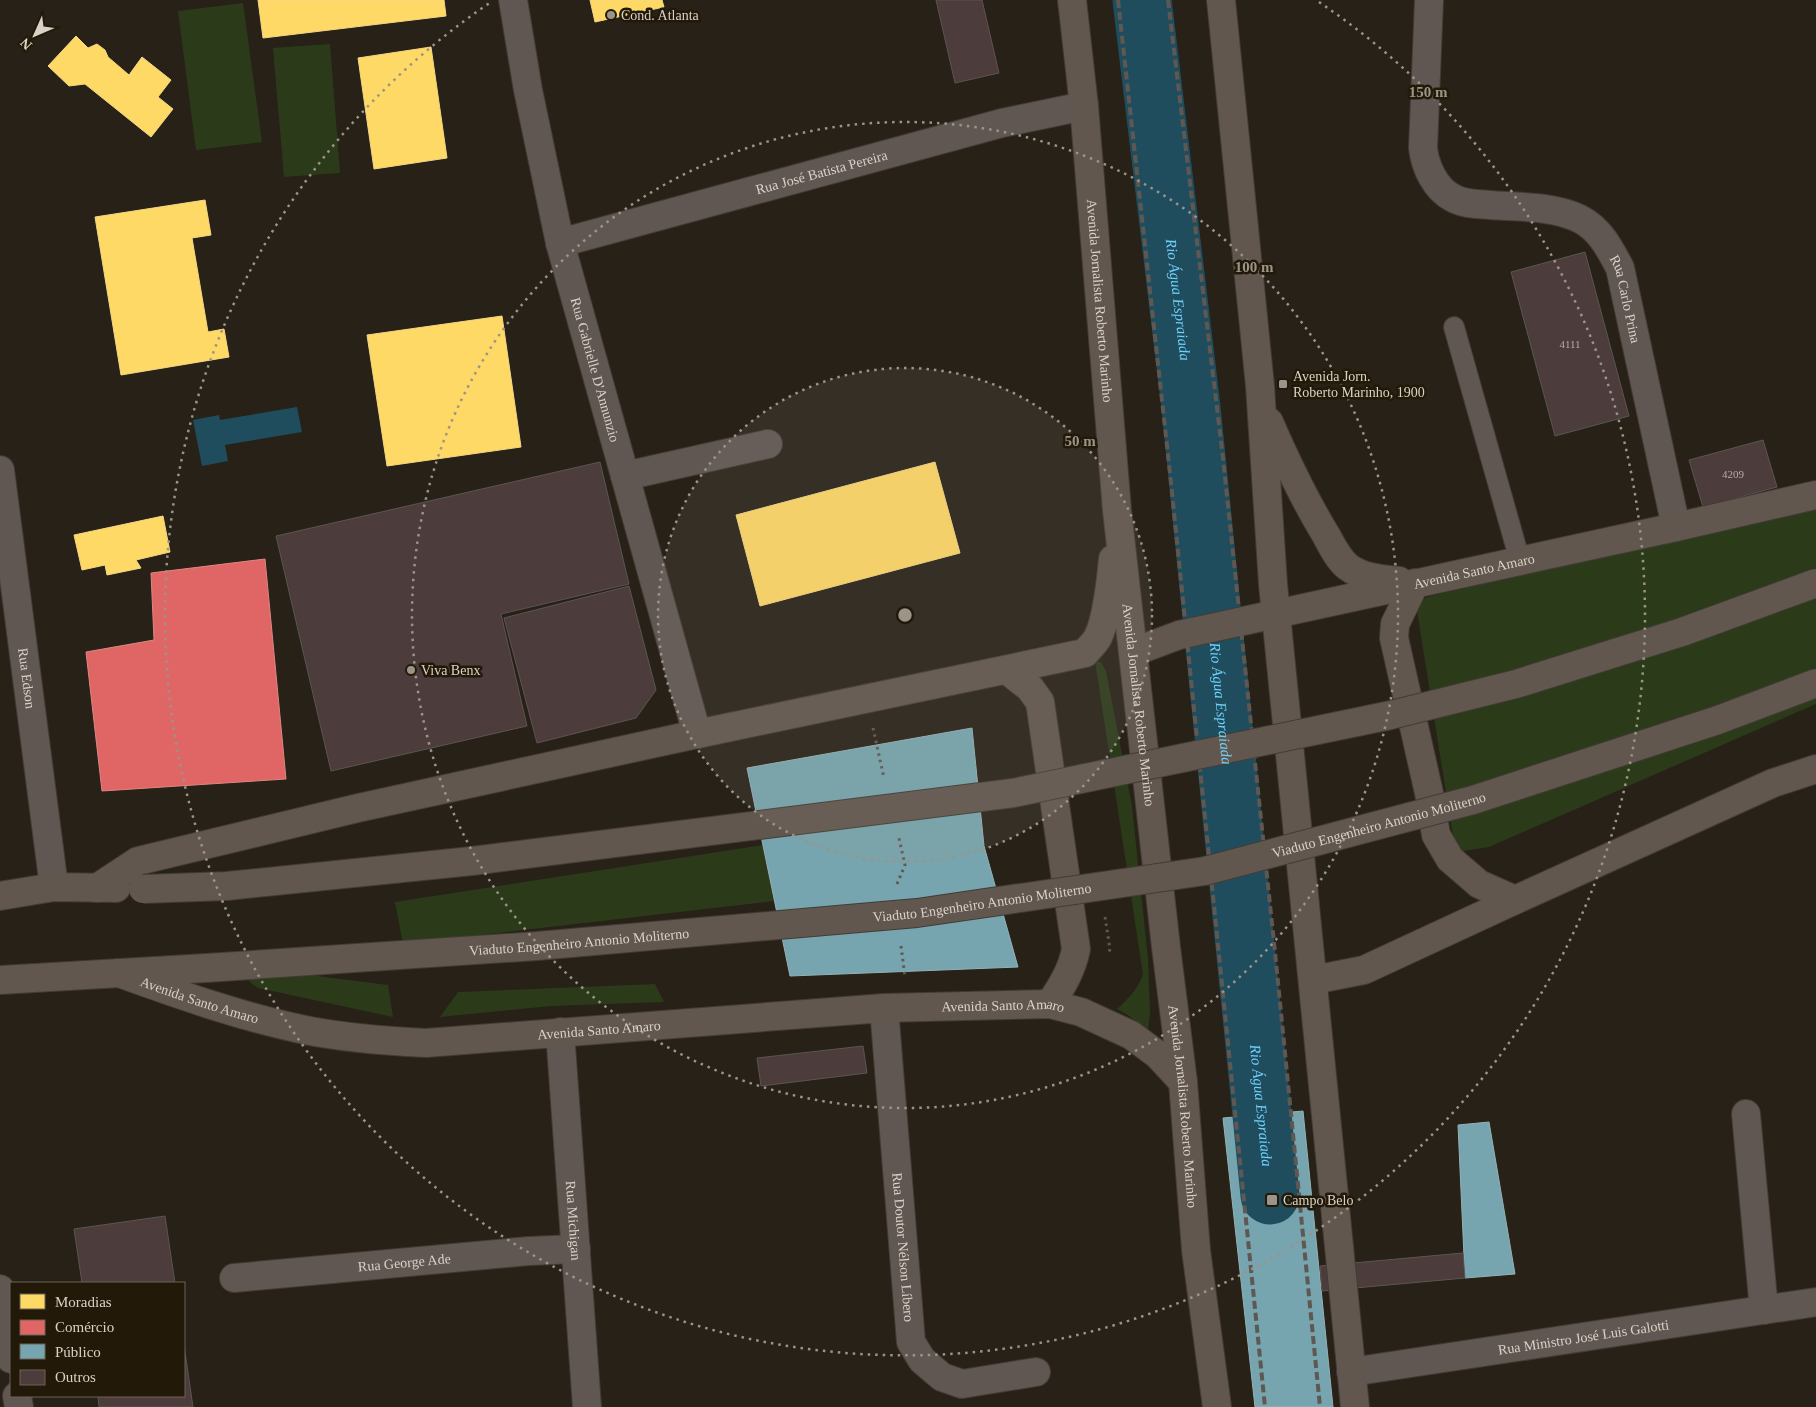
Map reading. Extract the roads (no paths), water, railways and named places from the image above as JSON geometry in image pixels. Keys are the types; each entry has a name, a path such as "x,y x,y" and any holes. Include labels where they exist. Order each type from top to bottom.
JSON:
{"main road":[{"name":"Avenida Jornalista Roberto Marinho","path":"1072,0 1084,106 1117,510 1166,947 1184,1082 1196,1250 1217,1407"},
{"path":"1221,0 1261,404 1276,614 1355,1407"},
{"path":"1261,404 1310,508 1343,561 1365,576 1416,583 1395,624 1394,638 1429,794 1436,835 1450,859 1479,884 1515,900"},
{"name":"Avenida Santo Amaro","path":"1134,652 1179,636 1239,622 1816,495"},
{"path":"97,888 138,861 358,808 697,734 1085,653 1095,642 1102,626 1111,580 1117,510"},
{"path":"0,896 54,887 142,889 227,886 472,862 1013,793 1391,715 1516,684 1682,632 1816,583"},
{"path":"1007,670 1030,688 1040,702 1076,949 1073,965 1062,987 1050,1004"},
{"name":"Viaduto Engenheiro Antonio Moliterno","path":"119,973 537,946 917,913 1206,871 1473,800 1718,720 1816,683"},
{"path":"1313,980 1364,970 1773,783 1816,769"},
{"name":"Avenida Santo Amaro","path":"0,980 119,973 192,999 305,1030 370,1040 426,1043 897,1008 1050,1004 1081,1012 1131,1035 1158,1055 1184,1082"}],"street":[{"name":"Rua Gabrielle D'Annunzio","path":"513,0 528,90 560,243 697,734"},
{"name":"Rua Carlo Prina","path":"1429,0 1424,162 1438,186 1452,198 1463,202 1548,210 1580,220 1604,239 1620,268 1676,527"},
{"name":"Rua José Batista Pereira","path":"560,243 1002,123 1084,106"},
{"path":"625,476 768,444"},
{"name":"Rua Edson","path":"0,470 54,887"},
{"name":"Rua Doutor Nélson Líbero","path":"897,1008 910,1342 922,1360 942,1377 962,1384 1036,1372"},
{"name":"Rua Michigan","path":"560,1032 587,1407"},
{"path":"1746,1114 1764,1310"},
{"name":"Rua George Ade","path":"234,1278 529,1251 576,1249"},
{"path":"0,1289 10,1353"},
{"name":"Rua Ministro José Luis Galotti","path":"1351,1372 1816,1302"}],"lane":[{"path":"1454,327 1520,561"}],"water":[{"path":"297,407 302,432 225,445 228,461 202,466 193,420 219,415 220,420"}],"waterway":[{"name":"Rio Água Espraiada","path":"1142,0 1191,407 1270,1195"}],"railway":[{"path":"1118,0 1170,473 1265,1407"},
{"path":"1168,0 1223,458 1320,1407"}],"place":[{"name":"Cond. Atlanta","path":"611,15"},
{"name":"Avenida Jorn. Roberto Marinho, 1900","path":"1283,384"},
{"name":"Viva Benx","path":"411,670"},
{"name":"Campo Belo","path":"1272,1200"}]}
